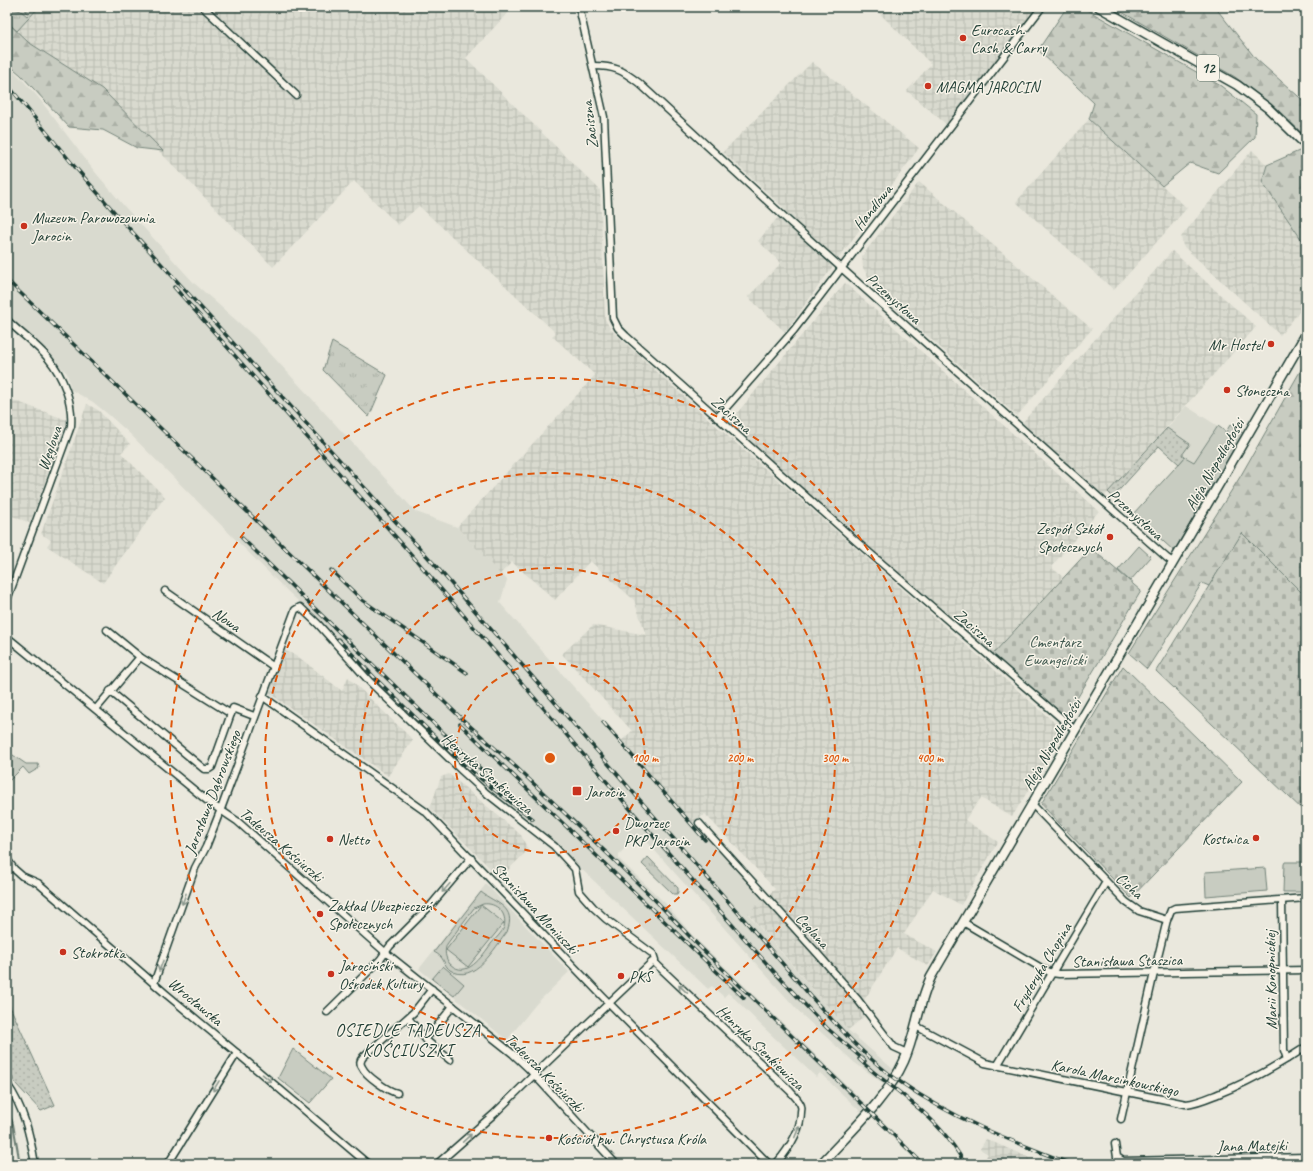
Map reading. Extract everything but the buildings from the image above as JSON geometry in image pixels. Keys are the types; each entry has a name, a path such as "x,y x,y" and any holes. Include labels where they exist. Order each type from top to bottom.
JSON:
{"main road":[{"name":"12","path":"1099,7 1237,85 1268,108 1306,145"},
{"name":"Aleja Niepodległości","path":"822,1164 879,1099 899,1071 916,1026 928,984 1306,334"}],"street":[{"path":"203,7 296,95"},
{"name":"Zaciszna","path":"579,7 604,117 613,318 618,328 857,542 1075,730"},
{"name":"Handlowa","path":"717,418 794,330 1042,7"},
{"name":"Przemysłowa","path":"593,66 608,66 618,69 639,83 841,268 1173,562"},
{"name":"Węglowa","path":"7,320 48,358 62,378 72,415 71,426 7,600"},
{"name":"Nowa","path":"165,591 274,667"},
{"name":"Henryka Sienkiewicza","path":"295,610 300,607 318,624 370,682 485,792 554,846 575,869 579,891 593,907 606,919 653,954 655,960 654,962 790,1091 801,1105 801,1117 796,1134 784,1155 776,1164"},
{"name":"Jarosława Dąbrowskiego","path":"154,983 198,863 221,809 254,716 295,610"},
{"path":"107,630 140,657 231,714"},
{"name":"Tadeusza Kościuszki","path":"7,637 210,803 221,809 243,826 385,952 513,1054 616,1164"},
{"path":"96,709 140,657"},
{"path":"110,691 204,769 209,769 212,767 233,708 254,716"},
{"name":"Stanisława Moniuszki","path":"262,696 414,802 436,821 609,1003 769,1164"},
{"name":"Cicha","path":"1032,804 1106,882 1132,907 1146,914 1167,920"},
{"name":"Ceglana","path":"699,823 858,1000 894,1047 907,1053"},
{"path":"327,1012 380,960 390,946 432,904 471,858"},
{"name":"Wrocławska","path":"7,859 24,878 38,884 368,1164"},
{"name":"Fryderyka Chopina","path":"997,1066 1106,882"},
{"path":"1122,1119 1154,973 1167,920 1171,910 1175,908 1306,898"},
{"name":"Marii Konopnickiej","path":"1282,900 1284,1050 1288,1059"},
{"name":"Stanisława Staszica","path":"963,922 1052,973 1154,973 1306,970"},
{"path":"437,1164 494,1114 650,963 654,962"},
{"path":"397,1093 392,1092 367,1074 361,1067 360,1063 364,1056 414,1012 432,990"},
{"path":"425,1038 433,1031 453,1006"},
{"path":"408,1018 425,1038 450,1060"},
{"name":"Karola Marcinkowskiego","path":"916,1026 980,1060 997,1066 1179,1104 1193,1104 1255,1078 1306,1047"},
{"path":"168,1164 237,1052"},
{"path":"7,1084 17,1100 28,1128 35,1164"},
{"name":"Jana Matejki","path":"1115,1144 1117,1158 1123,1161 1306,1156"},
{"path":"356,1164 363,1159"}],"shaded area":[{"path":"7,7 513,7 466,58 600,190 605,319 611,330 713,423 1064,731 1012,817 981,798 965,820 998,842 961,905 933,889 904,934 937,952 928,966 897,948 863,1002 870,1012 848,1030 748,913 775,889 705,814 693,824 621,741 632,731 562,654 593,625 646,635 634,600 590,561 555,600 512,562 500,574 457,527 595,375 552,336 556,333 419,206 398,225 354,181 273,267 154,146 7,51"},
{"path":"873,7 1037,7 947,125 907,91 931,64"},
{"path":"812,62 919,148 785,332 748,297 781,263 758,241 785,209 723,152"},
{"path":"7,64 38,97 95,172 124,206 194,283 255,337 416,512 457,527 507,580 500,603 693,824 706,838 708,838 764,899 748,914 848,1030 894,1070 884,1084 855,1063 802,1015 640,834 619,854 619,859 665,903 694,937 867,1105 861,1112 820,1073 816,1077 728,993 724,997 712,986 708,989 518,810 467,770 371,677 328,629 281,585 129,433 93,402 71,390 67,373 7,316"},
{"path":"1089,119 1187,208 1114,290 1016,202"},
{"path":"1252,150 1267,165 1262,182 1306,246 1306,304 1280,335 1183,246 1181,237"},
{"path":"919,182 1092,329 1017,416 877,291 863,268 862,256"},
{"path":"1172,251 1256,327 1104,497 1022,423"},
{"path":"845,283 1099,511 1051,567 1063,577 992,655 728,424"},
{"path":"7,398 67,420 30,523 7,514"},
{"path":"87,404 98,410 130,444 121,453 165,497 103,583 47,546 51,540 41,534"},
{"path":"1186,406 1218,426 1194,463 1182,455 1189,444 1167,428"},
{"path":"285,651 296,655 342,691 348,677 413,740 388,776 269,693"},
{"path":"449,774 521,835 528,850 500,878 430,808 441,777"},
{"path":"486,884 569,972 536,1004 507,1040 419,969"},
{"path":"986,1139 1044,1164 981,1164 988,1154 980,1149"}],"green space":[{"path":"7,7 21,11 27,16 29,14 25,11 34,7 39,7 17,31 7,22"},
{"path":"1067,7 1082,7 1221,86 1256,114 1255,137 1218,173 1190,163 1162,186 1089,119 1094,103 1038,50"},
{"path":"1113,7 1215,7 1256,59 1306,103 1306,137 1277,109 1235,77"},
{"path":"7,22 28,42 102,89 163,151 137,148 103,130 69,127 21,75 7,63"},
{"path":"1299,151 1306,157 1306,246 1262,182 1267,165"},
{"path":"332,342 387,375 369,417 323,370"},
{"path":"1306,361 1306,597 1242,534 1209,586 1202,583 1147,669 1129,653 1240,477"},
{"path":"1230,425 1243,433 1174,551 1133,514 1185,457 1194,462 1218,426 1226,432"},
{"path":"1167,428 1190,444 1182,455 1185,457 1179,464 1159,446 1113,497 1108,492"},
{"path":"1242,533 1306,597 1306,813 1156,671"},
{"path":"1139,546 1151,557 1130,581 1118,570"},
{"name":"Cmentarz Ewangelicki","path":"1091,548 1141,591 1066,717 992,655"},
{"path":"1123,666 1242,782 1131,898 1041,804"},
{"path":"7,751 26,764 38,764 39,768 29,774 23,767 7,783"},
{"path":"648,857 678,888 677,894 673,894 642,864"},
{"path":"1285,862 1303,862 1303,892 1283,892"},
{"path":"1265,868 1267,891 1206,896 1205,872"},
{"path":"481,892 507,911 509,923 507,932 490,955 475,969 467,973 459,974 450,970 441,957 434,952","holes":["483,904 496,907 503,913 505,922 504,927 479,960 468,968 456,968 448,962 446,957 447,944 474,908"]},
{"path":"481,905 504,923 468,967 446,950"},
{"path":"443,966 464,984 454,996 432,979"},
{"path":"7,1000 55,1105 41,1111 15,1083 7,1067"},
{"path":"293,1049 331,1079 310,1103 278,1078"}],"waterway":[{"path":"7,1107 13,1124 20,1164"}],"railway":[{"path":"7,84 75,167 116,214 435,565 815,1001 855,1044 899,1081 939,1106 982,1128 1071,1164"},
{"path":"7,280 461,718 516,767 611,857 697,944 923,1164"},
{"path":"174,287 410,553 656,839 777,975 827,1028 865,1061"},
{"path":"242,538 489,777"},
{"path":"331,570 362,600 467,673"},
{"path":"338,639 375,678 463,764 533,819"},
{"path":"603,722 705,840"},
{"path":"460,724 744,998"},
{"path":"859,1059 934,1122 954,1146 965,1164"}],"place":[{"name":"Eurocash. Cash & Carry","path":"963,38"},
{"name":"MAGMA JAROCIN","path":"928,86"},
{"name":"Muzeum Parowozownia Jarocin","path":"24,226"},
{"name":"Mr Hostel","path":"1271,344"},
{"name":"Słoneczna","path":"1227,390"},
{"name":"Zespół Szkół Społecznych","path":"1110,537"},
{"name":"Jarocin","path":"577,791"},
{"name":"Dworzec PKP Jarocin","path":"616,831"},
{"name":"Kostnica","path":"1256,838"},
{"name":"Netto","path":"330,839"},
{"name":"Zakład Ubezpieczeń Społecznych","path":"320,914"},
{"name":"Stokrotka","path":"63,952"},
{"name":"Jarociński Ośrodek Kultury","path":"331,974"},
{"name":"PKS","path":"621,976"},
{"name":"Kościół pw. Chrystusa Króla","path":"549,1138"}],"district":[{"name":"OSIEDLE TADEUSZA KOŚCIUSZKI","path":"408,1040"}]}
